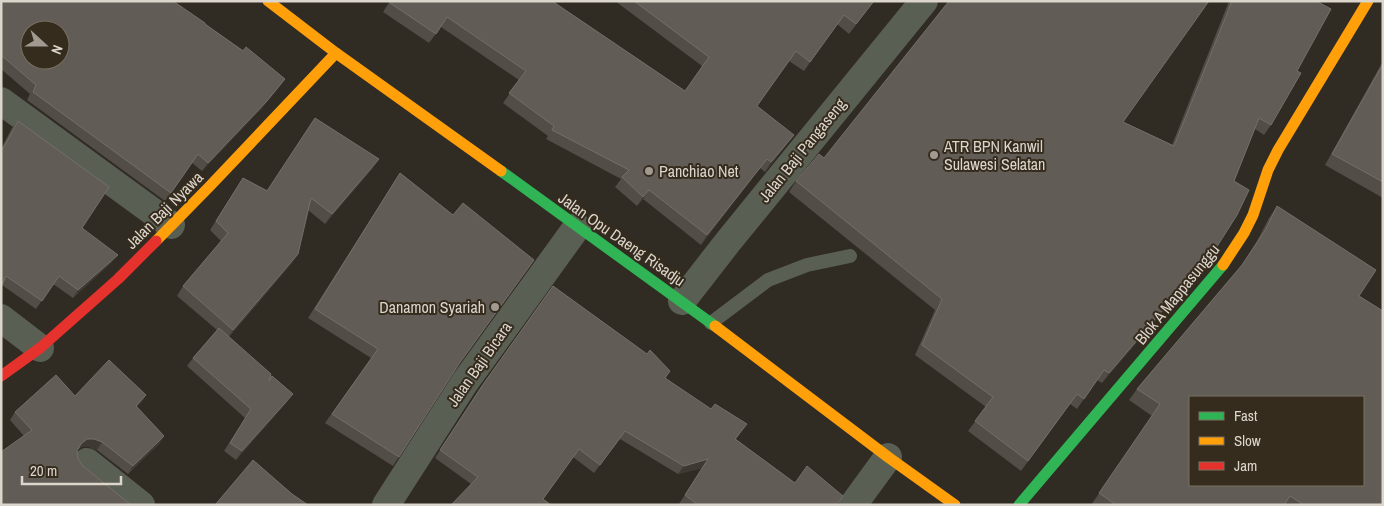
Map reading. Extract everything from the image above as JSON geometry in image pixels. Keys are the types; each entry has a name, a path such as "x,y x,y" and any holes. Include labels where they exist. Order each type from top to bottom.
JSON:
{"street":[{"name":"Jalan Opu Daeng Risadju","path":"268,1 336,53 682,301 888,457 955,505"},
{"name":"Jalan Baji Pangaseng","path":"682,301 733,235 924,1"},
{"name":"Blok A Mappasunggu","path":"1019,505 1222,267 1253,215 1268,170 1278,150 1368,1"},
{"name":"Jalan Baji Nyawa","path":"1,376 40,348 118,279 209,187 336,53"},
{"path":"1,101 171,225"},
{"name":"Jalan Baji Bicara","path":"386,505 465,382 577,227"},
{"path":"1,318 40,348"},
{"path":"853,505 888,457"},
{"path":"87,462 141,505"}],"lane":[{"path":"711,323 768,280 807,265 850,256"}],"building":[{"path":"1,1 173,1 243,51 246,47 285,79 267,101 208,163 198,154 171,193 33,92 36,85 1,55"},
{"path":"391,1 552,1 685,91 709,57 634,1 874,1 856,24 844,15 810,62 796,51 757,106 794,135 771,162 767,159 707,235 649,190 643,197 622,177 629,170 552,130 554,126 509,93 526,71 447,17 436,34 390,3"},
{"path":"949,1 954,3 955,1 1209,1 1123,122 1174,146 1232,1 1316,1 1331,9 1297,71 1301,73 1271,125 1259,118 1234,181 1249,190 1237,215 1216,248 1109,373 1104,370 1084,399 1077,394 1028,461 975,421 993,397 922,345 942,299 796,181 819,154 824,158"},
{"path":"1383,64 1383,182 1332,154"},
{"path":"315,118 379,159 332,214 311,198 298,254 233,330 183,286 228,233 216,221 243,178 267,191"},
{"path":"18,121 109,187 82,228 118,255 78,290 59,276 42,301 6,276 1,287 1,152"},
{"path":"400,173 453,215 463,203 534,260 459,364 399,457 332,414 378,349 315,309"},
{"path":"1277,206 1376,270 1359,296 1383,311 1383,505 1304,505 1290,496 1284,505 1116,505 1099,493 1160,404 1137,389 1242,265 1266,229"},
{"path":"553,286 647,354 650,350 670,371 665,378 711,409 715,404 747,424 735,439 795,483 807,466 843,496 837,505 698,505 685,495 708,459 684,466 625,431 600,465 579,449 543,499 551,505 451,505 478,477 440,450 484,383"},
{"path":"219,328 271,374 269,381 272,376 293,394 242,451 230,443 251,409 193,358"},
{"path":"109,360 146,395 136,406 164,436 133,466 102,442 94,439 87,439 81,444 77,451 78,459 83,466 131,505 1,505 1,452 32,430 15,412 56,375 75,396"},
{"path":"253,460 292,494 308,505 215,505"}],"traffic: fast":[{"path":"501,171 715,326"},
{"path":"1019,505 1223,265"}],"traffic: slow":[{"path":"268,1 336,53 501,171"},
{"path":"1223,265 1244,233 1253,215 1268,170 1278,150 1368,1"},
{"path":"156,241 336,53"},
{"path":"715,326 888,457 955,505"}],"traffic: jam":[{"path":"1,376 40,348 118,279 156,241"}],"place":[{"name":"ATR BPN Kanwil Sulawesi Selatan","path":"934,155"},
{"name":"Panchiao Net","path":"649,171"},
{"name":"Danamon Syariah","path":"495,307"}]}
